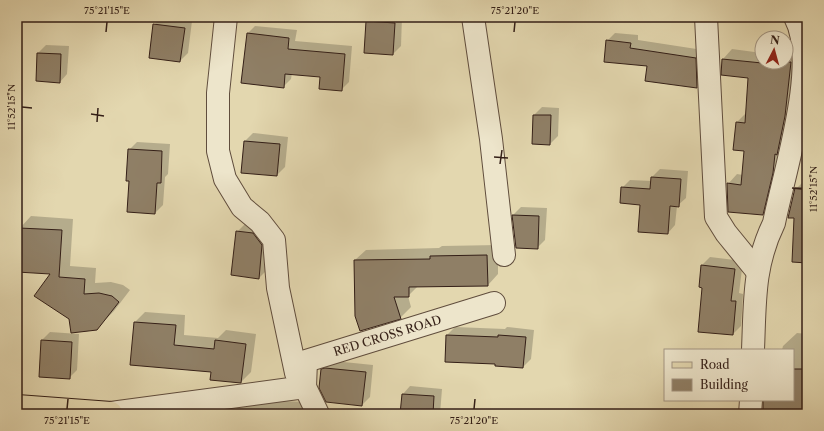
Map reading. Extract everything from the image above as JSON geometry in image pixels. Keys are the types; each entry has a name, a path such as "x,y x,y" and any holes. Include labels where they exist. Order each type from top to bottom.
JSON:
{"main road":[{"path":"17,406 111,413"}],"street":[{"path":"226,17 218,93 218,151 225,179 242,207 260,222 274,240 278,288 296,374 305,387 318,414"},
{"path":"473,17 504,255"},
{"path":"706,17 716,217 726,233 757,271"},
{"path":"753,349 757,271 765,241 774,223 800,103 804,54 800,27 795,17"},
{"name":"RED CROSS ROAD","path":"305,387 306,361 494,303"},
{"path":"111,413 305,387"},
{"path":"750,414 751,401"}],"building":[{"path":"366,21 395,23 393,55 364,53"},
{"path":"153,24 185,28 180,62 149,58"},
{"path":"247,33 289,38 288,49 345,54 342,91 319,89 320,77 285,74 284,88 241,83"},
{"path":"606,40 631,43 630,48 696,58 697,88 645,81 647,66 604,62"},
{"path":"37,53 61,54 60,83 36,81"},
{"path":"722,59 754,62 754,70 790,70 785,116 777,155 775,154 773,173 763,215 728,212 727,183 741,185 744,151 733,150 736,122 745,123 748,78 721,75"},
{"path":"533,115 551,115 550,145 532,144"},
{"path":"244,141 280,144 277,176 241,173"},
{"path":"128,149 162,151 161,183 157,183 155,214 127,212 129,181 126,181"},
{"path":"651,177 681,179 679,207 670,206 668,234 638,232 640,205 620,203 621,187 650,189"},
{"path":"795,188 807,188 807,263 792,262 794,218 788,218"},
{"path":"512,215 539,216 538,249 516,248"},
{"path":"19,228 62,230 59,277 85,279 84,294 99,293 112,296 119,302 97,330 71,333 69,319 34,296 50,274 17,272"},
{"path":"236,231 253,233 262,245 259,279 231,275"},
{"path":"487,255 488,286 409,287 409,297 394,297 401,319 360,331 355,316 354,260 430,259 430,256"},
{"path":"701,265 735,269 731,301 736,301 733,335 698,332 702,288 699,287"},
{"path":"134,322 176,325 174,345 214,349 215,340 246,344 241,383 210,380 211,372 130,365"},
{"path":"446,335 498,337 498,335 526,337 523,368 495,366 495,364 445,362"},
{"path":"41,340 72,342 70,379 39,377"},
{"path":"325,368 366,372 362,406 326,402 319,388 321,369"},
{"path":"794,369 807,369 807,414 763,414 763,401 794,401"},
{"path":"402,394 434,396 433,414 400,414"}]}
